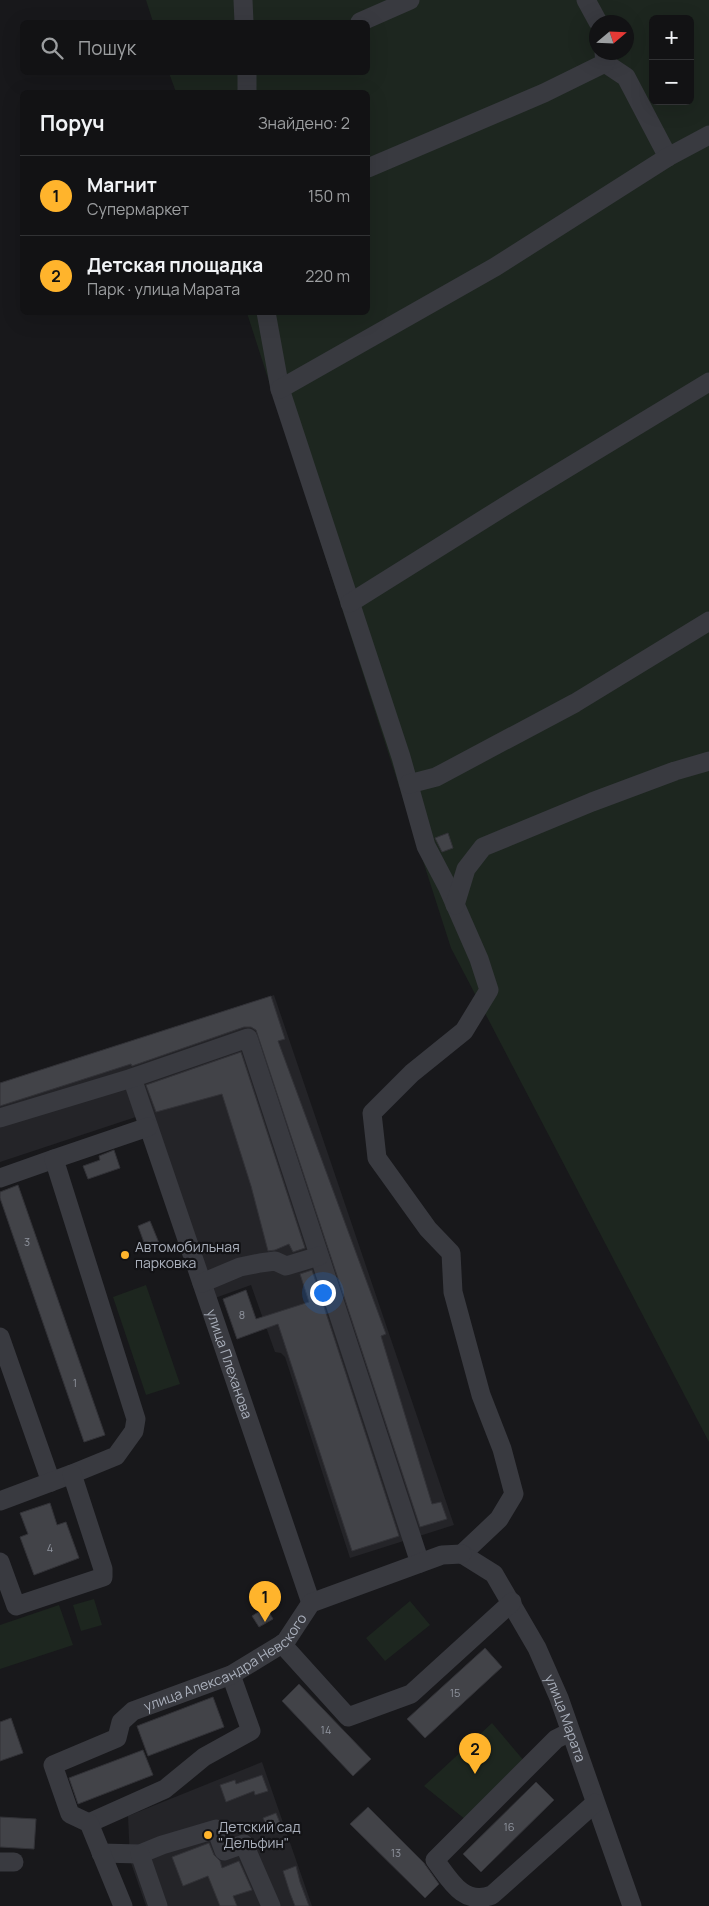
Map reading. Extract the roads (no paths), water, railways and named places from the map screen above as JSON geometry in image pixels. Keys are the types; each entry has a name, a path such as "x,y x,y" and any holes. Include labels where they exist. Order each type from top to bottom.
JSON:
{"street":[{"path":"243,0 244,20"},
{"path":"365,20 410,0"},
{"path":"586,0 594,15"},
{"path":"370,167 544,93 602,60"},
{"path":"607,60 626,76 668,157"},
{"path":"247,75 247,90"},
{"path":"280,389 495,267 668,157 709,135"},
{"path":"267,315 280,389 409,784 426,846 456,905 479,959 489,990 464,1031 412,1072 372,1113 377,1158 428,1229 451,1254 453,1292 481,1395 502,1449 514,1494 499,1519 462,1554"},
{"path":"350,603 520,496 709,382"},
{"path":"409,784 436,776 550,717 709,621"},
{"path":"456,905 466,869 483,847 592,802 675,771 709,761"},
{"path":"0,1118 132,1078 248,1038 420,1563"},
{"name":"улица Плеханова","path":"132,1078 311,1603"},
{"path":"0,1178 148,1127"},
{"path":"0,1501 116,1456 134,1431 136,1419 54,1160"},
{"path":"202,1283 240,1267 275,1261 286,1266 319,1256"},
{"path":"0,1337 51,1482"},
{"path":"0,1562 16,1606 103,1578 104,1569 72,1474"},
{"name":"улица Александра Невского","path":"89,1823 70,1814 53,1764 116,1738 121,1722 133,1711 230,1675 282,1644 286,1641 311,1603 442,1555 462,1554"},
{"name":"улица Марата","path":"462,1554 494,1574 537,1648 559,1698 594,1803 632,1906"},
{"path":"282,1644 348,1717 411,1694 512,1602"},
{"path":"123,1906 89,1823 165,1789 204,1757 251,1732 230,1675"},
{"path":"570,1732 556,1739 435,1860 462,1895 472,1900 487,1898 594,1803"},
{"path":"101,1853 140,1854 162,1845 216,1829 224,1851 244,1844 271,1906"},
{"path":"140,1854 158,1906"}],"place":[{"name":"Автомобильная парковка","path":"125,1255"},
{"name":"Магнит","path":"265,1622"},
{"name":"Детская площадка","path":"475,1774"},
{"name":"Детский сад \"Дельфин\"","path":"208,1835"}]}
